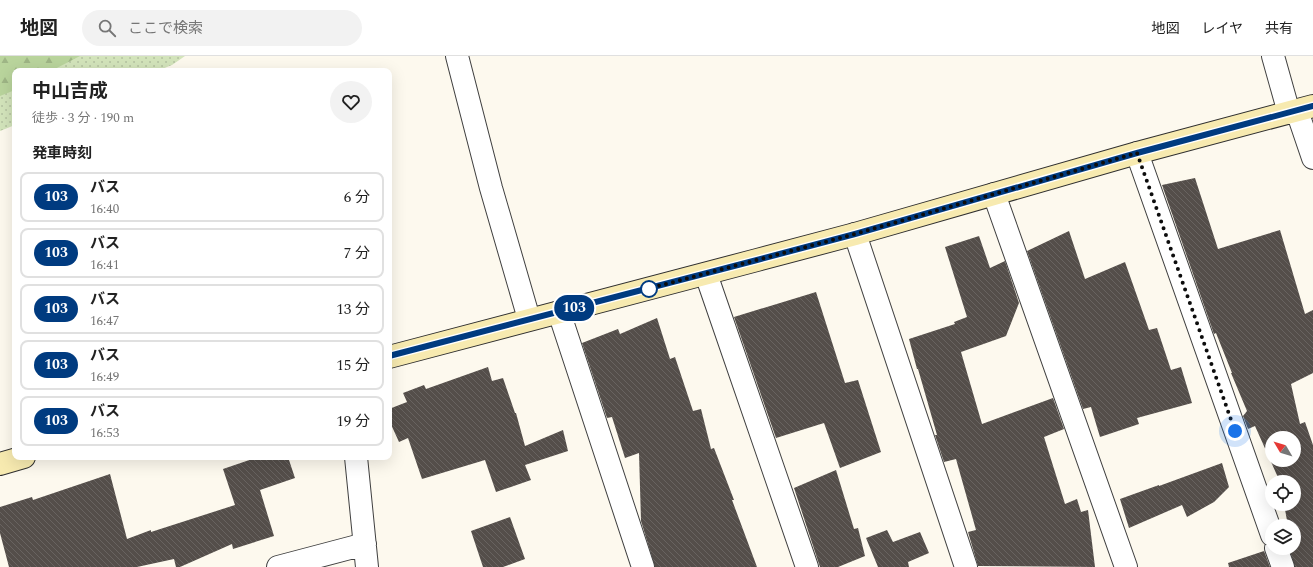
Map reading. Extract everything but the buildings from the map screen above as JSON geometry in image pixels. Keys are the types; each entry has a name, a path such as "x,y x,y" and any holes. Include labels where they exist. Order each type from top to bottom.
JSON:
{"street":[{"path":"457,56 491,188 529,319"},
{"path":"1272,56 1300,110 1313,158"},
{"path":"392,355 855,234 1137,153 1300,110"},
{"path":"1137,153 1266,519"},
{"path":"994,194 1126,567"},
{"path":"855,234 966,567"},
{"path":"706,274 806,567"},
{"path":"560,312 643,567"},
{"path":"0,464 14,460"},
{"path":"356,460 367,567"},
{"path":"278,567 365,544"},
{"path":"1279,555 1283,567"}],"green space":[{"path":"0,56 185,56 164,68 12,68 12,126 0,131"},
{"path":"0,56 80,56 57,68 12,68 12,91 0,96"}],"bus line":[{"name":"103","path":"392,355 855,234 1137,153 1313,106"}],"route":[{"path":"649,289 647,289 855,234 1137,153 1235,431"}]}
